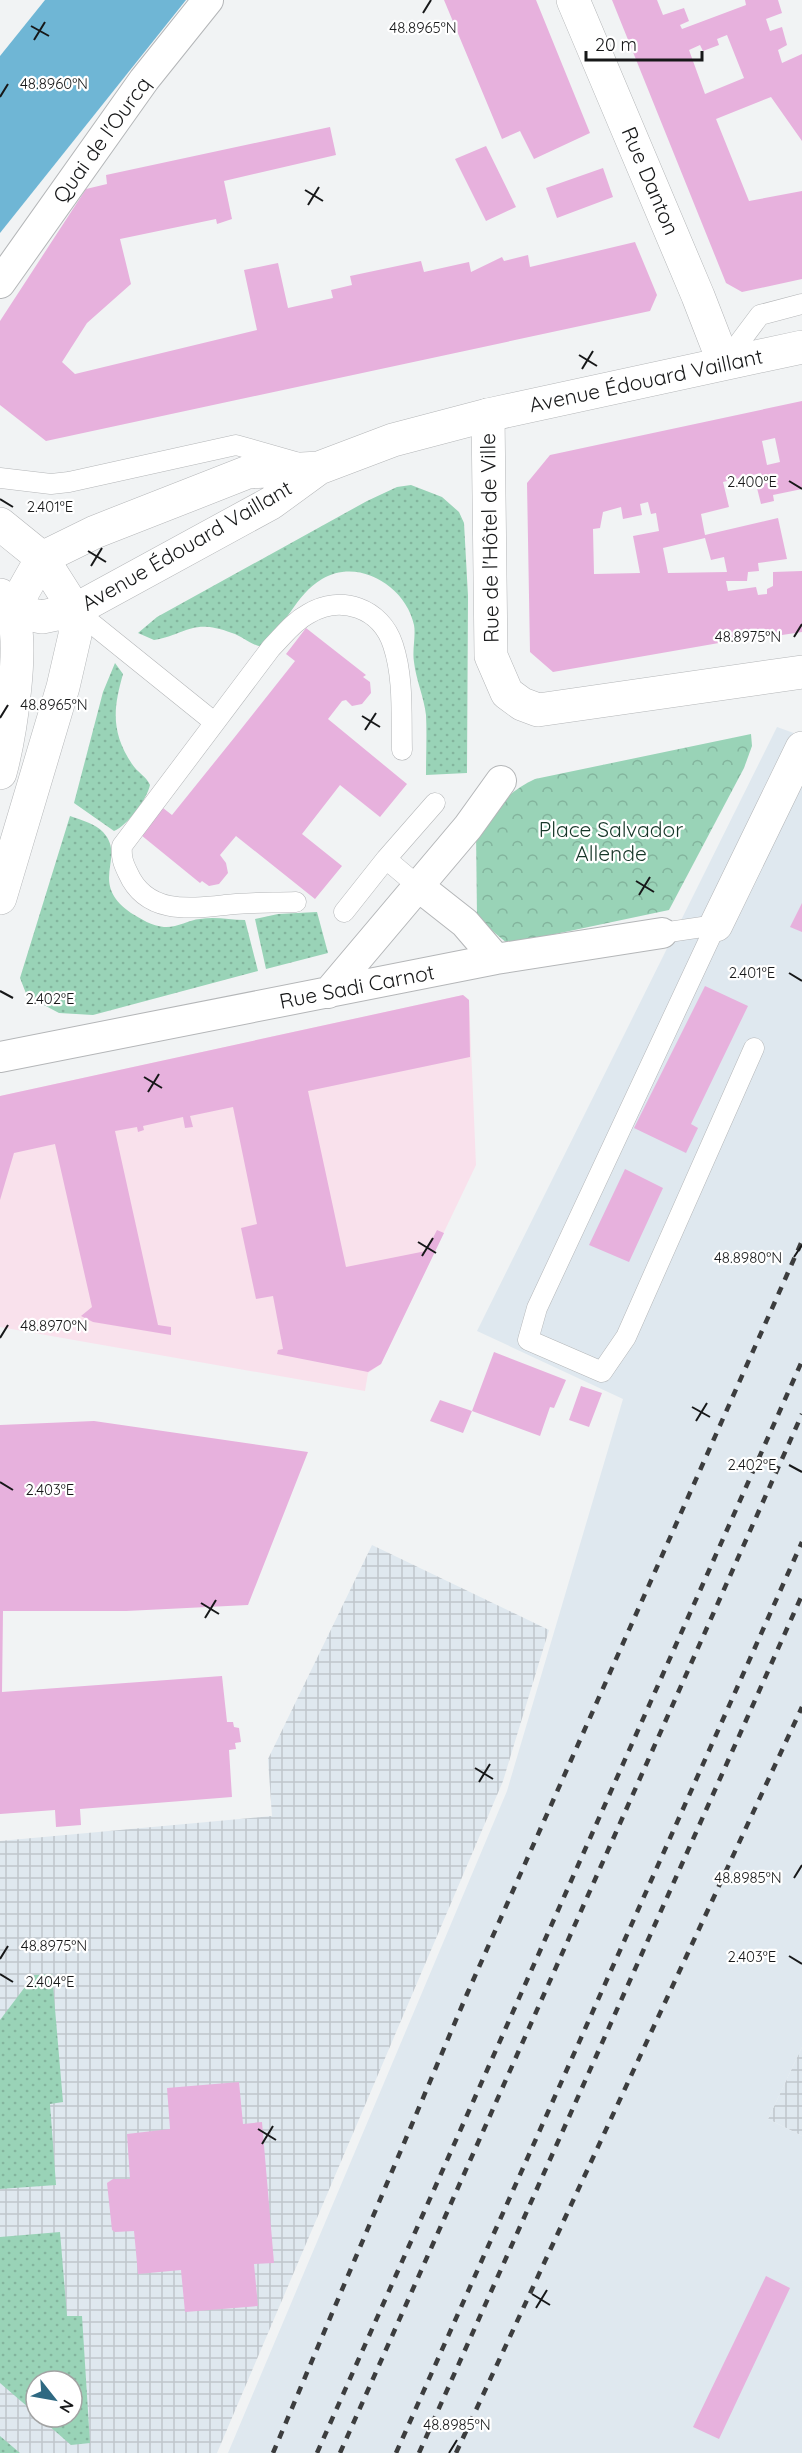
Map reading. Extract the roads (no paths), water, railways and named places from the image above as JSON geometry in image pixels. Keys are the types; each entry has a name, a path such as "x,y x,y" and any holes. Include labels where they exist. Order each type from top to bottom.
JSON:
{"main road":[{"name":"Rue Danton","path":"573,0 724,363"},
{"name":"Avenue Édouard Vaillant","path":"6,603 42,617 75,610 271,503 319,468 393,440 488,416 724,363 802,348"},
{"name":"Rue de l'Hôtel de Ville","path":"488,416 492,656 507,693 522,704 538,710 802,672"},
{"name":"Avenue Édouard Vaillant","path":"42,558 95,532 248,472 319,468"},
{"path":"0,524 42,558 75,610 75,635 63,687 0,898"},
{"path":"0,773 9,741 16,657 6,603 42,558"},
{"path":"716,925 802,748"}],"street":[{"name":"Quai de l'Ourcq","path":"0,283 144,80 208,0"},
{"path":"328,993 468,827 501,781"},
{"path":"418,886 465,923 496,959"},
{"name":"Rue Sadi Carnot","path":"0,1057 496,959 662,933"}],"lane":[{"path":"724,363 760,315 802,304"},
{"path":"0,478 51,484 69,482 236,445 319,468"},
{"path":"296,902 179,908 158,903 145,897 137,889 121,854 128,835 214,722 295,622 323,606 359,606 374,616 392,643 402,705 402,750"},
{"path":"75,610 214,722"},
{"path":"344,912 435,803"},
{"path":"386,859 418,886"},
{"path":"716,925 537,1308 528,1340 602,1372 626,1337 754,1048"},
{"name":"Rue Sadi Carnot","path":"662,933 716,925"}],"water":[{"path":"45,0 186,0 0,233 0,56"}],"railway":[{"path":"273,2453 467,1994 802,1241"},
{"path":"317,2453 802,1361"},
{"path":"340,2453 802,1414"},
{"path":"396,2453 802,1542"},
{"path":"419,2453 802,1595"},
{"path":"456,2453 802,1707"}],"park label":[{"name":"Place Salvador Allende","path":"611,842"}]}
